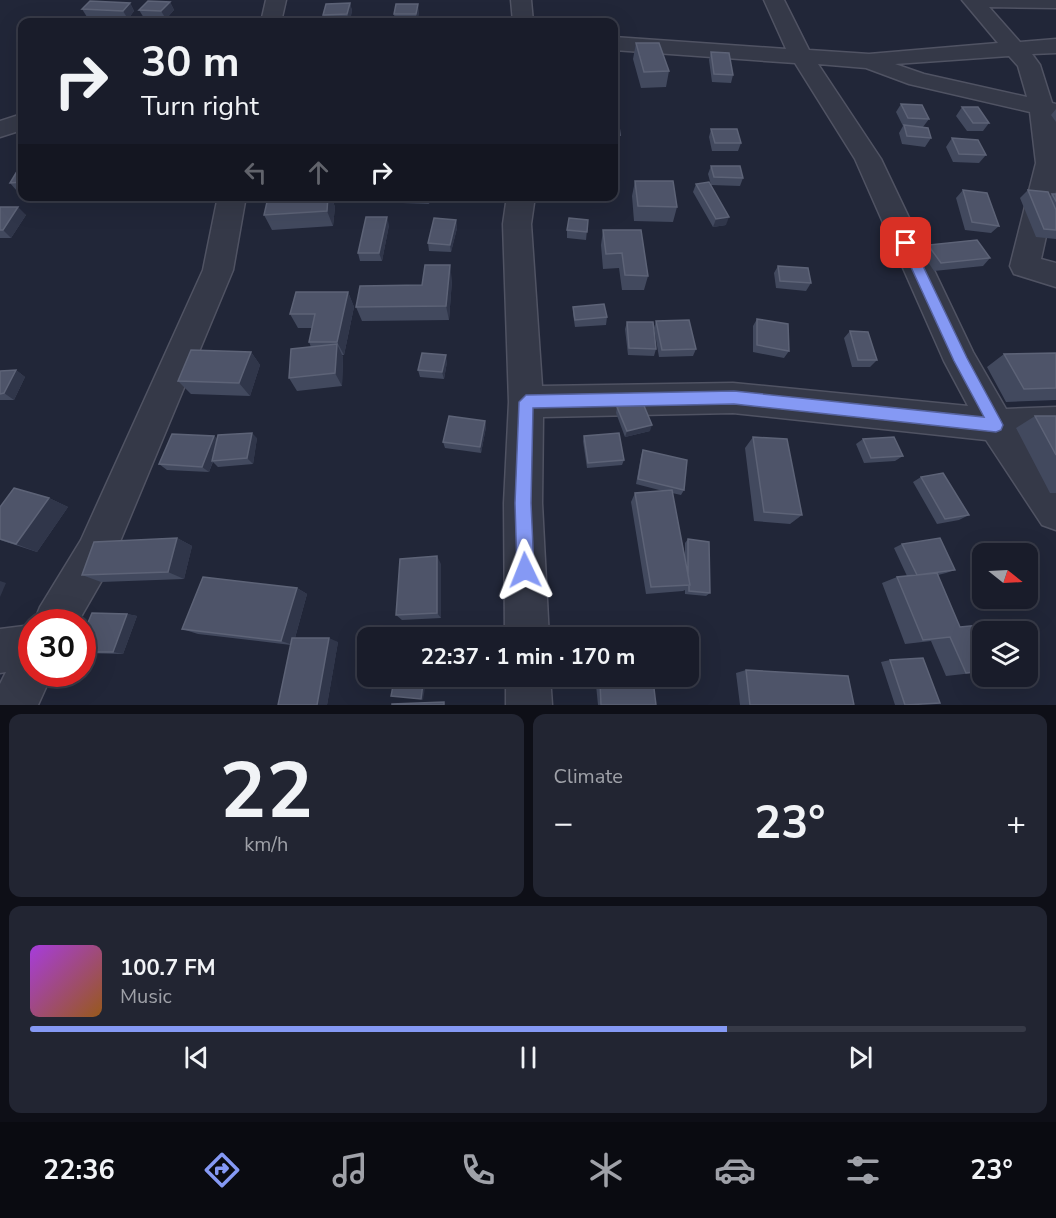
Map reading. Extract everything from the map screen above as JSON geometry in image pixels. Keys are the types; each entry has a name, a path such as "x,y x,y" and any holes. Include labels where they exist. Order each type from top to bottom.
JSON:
{"street":[{"path":"272,18 276,0"},
{"path":"521,0 523,18"},
{"path":"774,0 792,41 868,159 961,361 996,425 1056,511"},
{"path":"972,0 1056,2"},
{"path":"972,0 1029,65 1049,108 1048,163 1025,266 1056,275"},
{"path":"618,44 805,59 869,61 893,57 1056,46"},
{"path":"869,61 889,71 917,79 1049,108"},
{"path":"0,129 18,123"},
{"path":"63,609 95,554 218,270 231,201"},
{"path":"520,201 518,224 526,402 523,503 527,627"},
{"path":"526,402 734,398 996,425 1056,423"},
{"path":"0,651 18,649"},
{"path":"14,705 23,687"},
{"path":"528,687 529,705"}],"building":[{"path":"90,1 130,3 123,11 82,9"},
{"path":"148,1 170,2 161,11 139,10"},
{"path":"350,3 347,14 323,15 326,4"},
{"path":"396,4 418,4 416,14 394,14"},
{"path":"636,43 659,43 669,71 644,72"},
{"path":"711,52 729,53 733,75 714,74"},
{"path":"901,104 922,105 929,119 908,118"},
{"path":"962,107 978,107 989,123 973,123"},
{"path":"904,125 928,128 931,138 907,136"},
{"path":"711,129 737,129 741,143 715,143"},
{"path":"952,138 978,140 986,155 959,154"},
{"path":"711,166 740,166 743,178 714,177"},
{"path":"18,170 18,182 10,183"},
{"path":"635,181 673,181 677,207 638,206"},
{"path":"709,182 729,217 716,219 696,184"},
{"path":"963,190 987,193 999,226 972,222"},
{"path":"1028,190 1048,192 1056,210 1056,230 1044,229"},
{"path":"328,201 327,211 264,215 267,202"},
{"path":"0,207 18,207 3,230 0,230"},
{"path":"366,217 387,217 379,253 358,253"},
{"path":"434,218 456,220 450,245 428,243"},
{"path":"569,218 588,220 587,232 567,230"},
{"path":"603,230 641,230 648,276 625,275 622,253 606,254"},
{"path":"977,240 990,258 941,263 928,245"},
{"path":"425,265 450,265 446,306 356,307 360,286 422,285"},
{"path":"778,266 808,268 811,283 780,281"},
{"path":"296,292 348,292 337,342 309,342 315,314 290,314"},
{"path":"604,304 607,317 575,320 573,307"},
{"path":"757,319 788,324 789,351 757,345"},
{"path":"689,320 696,349 662,350 656,321"},
{"path":"627,322 653,322 656,349 629,348"},
{"path":"850,331 868,332 877,360 858,360"},
{"path":"337,344 335,373 289,378 291,349"},
{"path":"191,350 251,352 239,383 178,381"},
{"path":"422,353 446,355 442,372 418,370"},
{"path":"1056,353 1056,388 1024,389 1004,354"},
{"path":"16,370 4,393 0,394 0,371"},
{"path":"642,401 652,425 627,431 617,407"},
{"path":"449,416 485,421 480,447 443,442"},
{"path":"1035,416 1056,416 1056,455"},
{"path":"252,433 247,458 212,461 218,435"},
{"path":"619,433 624,460 588,463 584,436"},
{"path":"172,434 214,436 202,467 159,464"},
{"path":"753,437 787,439 802,515 764,512"},
{"path":"894,437 903,456 871,458 863,439"},
{"path":"643,450 687,460 684,490 638,479"},
{"path":"943,473 969,515 945,519 921,477"},
{"path":"14,488 49,498 16,544 0,539 0,507"},
{"path":"672,490 690,585 651,587 635,493"},
{"path":"177,538 168,572 82,575 94,542"},
{"path":"940,538 955,570 917,575 902,544"},
{"path":"688,539 709,542 710,593 689,591"},
{"path":"437,556 437,613 396,615 400,559"},
{"path":"937,573 960,627 972,626 972,672 966,673 950,637 923,640 897,577"},
{"path":"203,577 297,588 281,641 182,629"},
{"path":"96,613 127,614 113,652 96,652"},
{"path":"292,638 329,638 317,705 278,705"},
{"path":"923,658 940,703 905,705 890,660"},
{"path":"746,670 848,676 854,705 750,705"},
{"path":"393,687 423,687 421,699 391,696"},
{"path":"600,687 654,687 656,705 601,705"},
{"path":"444,702 444,705 392,705 392,704"}],"route":[{"path":"525,570 523,503 526,402 734,398 996,425 961,361 906,243"}]}
